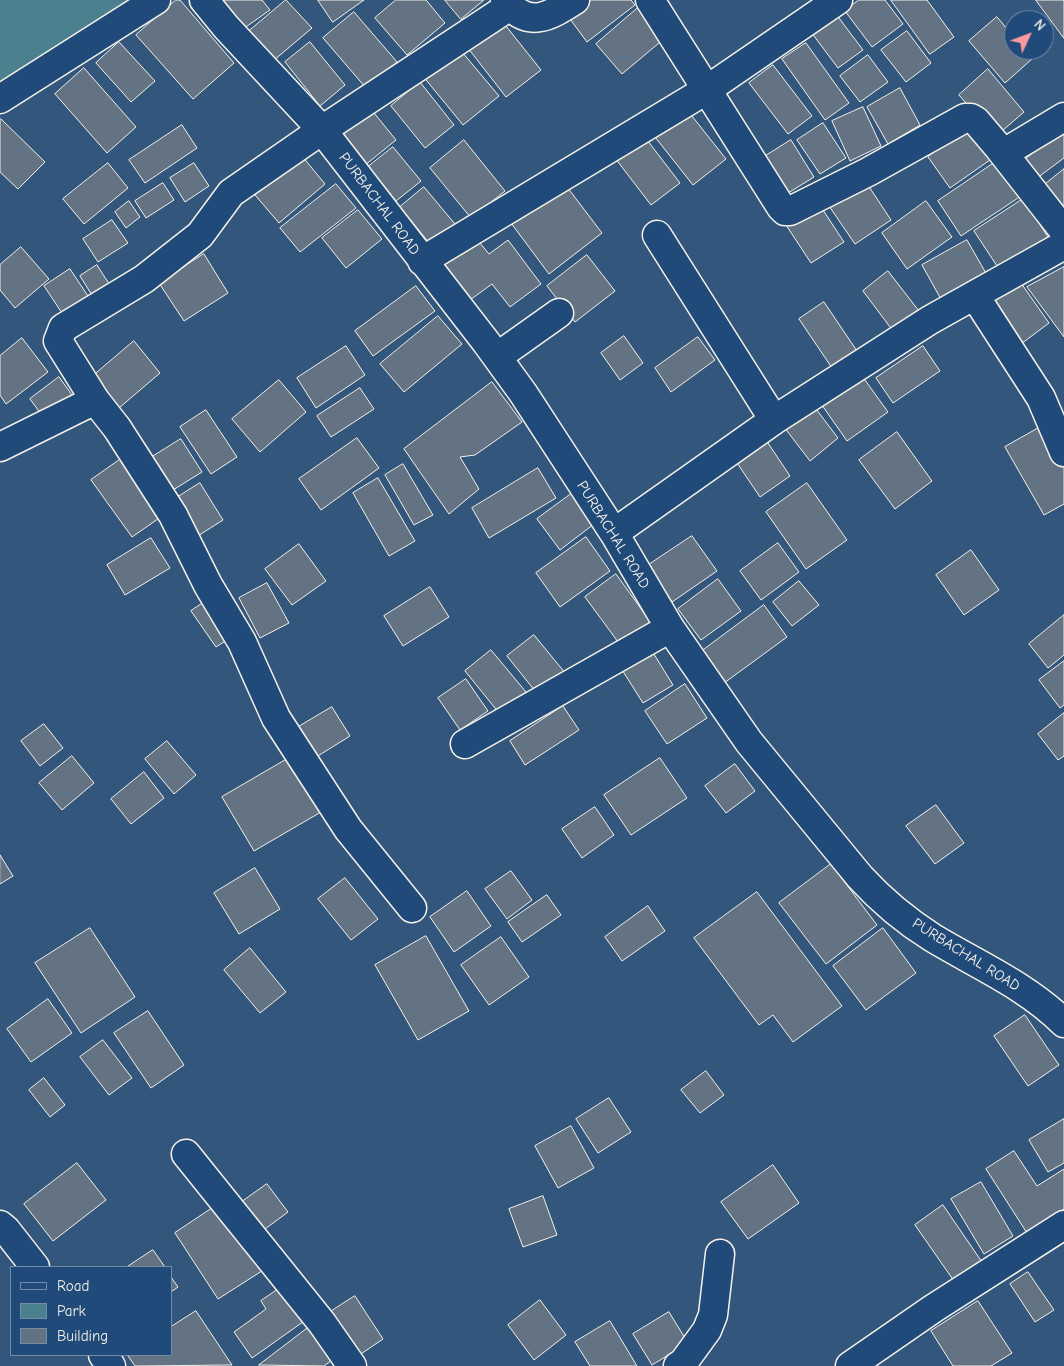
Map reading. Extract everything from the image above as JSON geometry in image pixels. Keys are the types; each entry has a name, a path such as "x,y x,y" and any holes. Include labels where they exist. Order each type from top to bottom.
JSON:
{"street":[{"path":"0,99 156,0"},
{"name":"PURBACHAL ROAD","path":"204,0 226,27 322,130 395,222 422,261 497,357 523,393 614,533 670,628 750,742 880,898 932,937 1018,986 1064,1023"},
{"path":"412,908 348,829 276,718 242,642 208,586 173,515 118,428 95,400 58,341 63,328 144,279 200,234 231,193 507,3 523,16 537,18 552,15 575,0"},
{"path":"650,0 785,211 790,211 868,172 965,118 970,118 976,121 999,148 1064,231"},
{"path":"422,261 708,89 838,0"},
{"path":"999,148 1009,150 1064,118"},
{"path":"657,235 774,420"},
{"path":"614,533 774,420 930,320 1064,245"},
{"path":"975,296 1041,398 1064,452"},
{"path":"497,357 559,313"},
{"path":"0,447 95,400"},
{"path":"465,744 670,628"},
{"path":"186,1154 322,1323 352,1366"},
{"path":"0,1225 34,1266"},
{"path":"850,1366 934,1308 1064,1225"},
{"path":"682,1365 707,1330 713,1315 720,1254"},
{"path":"104,1356 112,1366"}],"green space":[{"path":"0,0 153,0 0,90"}],"building":[{"path":"176,0 180,0 234,63 193,99 136,35"},
{"path":"222,0 262,0 270,10 243,29"},
{"path":"286,0 312,28 273,61 248,32"},
{"path":"318,0 364,0 333,22"},
{"path":"396,0 426,0 445,23 407,55 375,18"},
{"path":"445,0 484,0 461,19"},
{"path":"586,0 631,0 635,5 587,42 567,15"},
{"path":"859,0 885,0 903,24 872,47 845,11"},
{"path":"891,0 927,0 954,37 930,54"},
{"path":"1036,0 1064,0 1064,38 1054,24 1054,10 1043,10"},
{"path":"639,7 665,38 622,74 596,44"},
{"path":"354,12 397,62 366,88 323,38"},
{"path":"836,14 863,50 838,68 811,32"},
{"path":"498,16 541,70 506,97 464,43"},
{"path":"997,17 1004,25 1004,60 1031,60 1005,83 969,41"},
{"path":"907,31 931,63 906,82 881,50"},
{"path":"119,42 155,81 131,102 96,63"},
{"path":"310,42 345,85 320,106 285,62"},
{"path":"806,43 849,103 825,120 782,59"},
{"path":"457,46 499,96 463,125 422,75"},
{"path":"868,55 888,82 860,102 840,76"},
{"path":"773,65 812,116 788,134 749,83"},
{"path":"84,68 136,127 107,153 55,94"},
{"path":"988,69 1024,112 995,137 959,95"},
{"path":"420,82 454,125 425,148 391,106"},
{"path":"900,88 920,125 888,144 867,107"},
{"path":"366,103 396,140 364,166 334,128"},
{"path":"863,107 881,146 850,161 832,121"},
{"path":"688,111 726,159 693,185 655,137"},
{"path":"1,119 45,162 18,189 0,172"},
{"path":"823,123 846,158 820,174 797,140"},
{"path":"182,125 197,148 145,183 129,160"},
{"path":"967,129 990,160 950,188 928,157"},
{"path":"1064,130 1064,158 1033,181 1019,164"},
{"path":"644,136 680,183 651,205 615,158"},
{"path":"464,140 505,191 471,218 430,168"},
{"path":"791,140 814,177 780,198 756,162"},
{"path":"393,147 421,181 396,201 368,167"},
{"path":"302,156 325,184 279,223 255,195"},
{"path":"997,161 1021,196 961,236 938,201"},
{"path":"108,163 128,188 84,224 63,199"},
{"path":"194,163 209,186 185,202 170,178"},
{"path":"1064,169 1064,225 1037,191"},
{"path":"864,179 891,220 855,244 827,203"},
{"path":"163,183 174,200 146,218 135,201"},
{"path":"564,183 602,233 549,274 511,223"},
{"path":"336,184 356,208 300,252 280,228"},
{"path":"424,187 455,224 430,244 400,207"},
{"path":"1023,199 1048,237 999,269 974,231"},
{"path":"129,201 140,217 126,228 115,212"},
{"path":"926,201 952,237 907,269 882,233"},
{"path":"819,204 844,242 811,263 786,225"},
{"path":"358,210 382,239 346,268 322,238"},
{"path":"112,220 128,243 98,262 83,239"},
{"path":"475,237 489,254 508,240 541,284 510,307 492,284 470,300 441,263"},
{"path":"967,240 987,275 942,301 922,265"},
{"path":"21,247 49,279 15,308 0,290 0,265"},
{"path":"204,254 228,293 184,321 159,283"},
{"path":"587,255 615,291 575,322 547,286"},
{"path":"97,265 113,290 95,300 80,276"},
{"path":"1064,267 1064,337 1027,287"},
{"path":"70,269 92,302 66,319 44,286"},
{"path":"888,271 919,311 893,331 863,291"},
{"path":"1021,283 1049,323 1021,344 991,303"},
{"path":"416,286 435,311 373,356 355,331"},
{"path":"824,302 857,351 832,368 799,319"},
{"path":"438,316 462,344 404,392 380,364"},
{"path":"624,336 643,363 620,380 601,353"},
{"path":"698,337 715,360 671,392 655,368"},
{"path":"22,338 48,372 6,404 0,395 0,356"},
{"path":"134,341 160,373 119,408 93,376"},
{"path":"346,346 365,375 316,408 297,378"},
{"path":"923,346 940,371 893,403 876,378"},
{"path":"857,369 888,412 847,441 817,398"},
{"path":"59,377 75,399 46,421 30,399"},
{"path":"279,380 306,412 260,452 232,419"},
{"path":"492,382 522,422 475,455 460,457 479,489 449,514 404,449"},
{"path":"360,388 374,409 331,437 317,416"},
{"path":"813,405 838,438 810,461 784,427"},
{"path":"206,410 237,457 211,474 180,427"},
{"path":"1044,425 1064,464 1064,504 1044,515 1005,447"},
{"path":"760,431 790,476 760,497 729,451"},
{"path":"897,432 932,481 895,509 859,460"},
{"path":"357,438 379,468 321,510 299,479"},
{"path":"181,439 202,472 165,495 144,462"},
{"path":"128,454 168,512 132,537 91,480"},
{"path":"403,464 433,515 414,525 385,475"},
{"path":"538,468 556,498 489,538 472,508"},
{"path":"378,478 415,541 389,556 353,493"},
{"path":"200,483 223,520 193,539 170,502"},
{"path":"807,483 847,540 806,569 766,512"},
{"path":"571,494 594,524 560,550 537,519"},
{"path":"692,536 717,571 672,602 647,566"},
{"path":"586,537 610,571 560,607 536,573"},
{"path":"151,538 170,568 125,595 107,565"},
{"path":"778,543 799,572 761,600 740,571"},
{"path":"299,544 326,581 292,605 265,569"},
{"path":"971,550 999,590 964,615 936,575"},
{"path":"616,574 652,624 621,646 585,597"},
{"path":"718,579 741,611 701,640 678,609"},
{"path":"799,581 819,605 792,626 773,602"},
{"path":"267,583 289,623 260,638 239,598"},
{"path":"430,587 449,617 403,646 384,616"},
{"path":"209,599 233,636 216,647 191,611"},
{"path":"764,605 787,637 720,686 698,654"},
{"path":"1064,615 1064,655 1048,668 1029,644"},
{"path":"534,635 566,674 539,696 507,656"},
{"path":"649,646 673,685 643,703 619,665"},
{"path":"491,650 526,692 499,713 465,671"},
{"path":"1064,661 1064,705 1060,708 1039,680"},
{"path":"466,679 488,711 460,730 438,698"},
{"path":"685,684 707,718 667,744 645,711"},
{"path":"563,706 579,730 525,765 510,741"},
{"path":"332,707 350,736 313,759 295,729"},
{"path":"1064,713 1064,756 1058,760 1038,734"},
{"path":"44,724 63,748 40,766 21,741"},
{"path":"167,741 196,775 174,794 145,759"},
{"path":"72,756 94,783 62,810 39,783"},
{"path":"289,758 321,812 254,851 222,797"},
{"path":"660,758 687,798 631,835 604,795"},
{"path":"735,764 755,791 726,813 705,786"},
{"path":"144,772 164,798 131,824 111,799"},
{"path":"936,805 964,843 935,864 906,826"},
{"path":"595,807 614,835 582,858 562,829"},
{"path":"0,855 13,876 0,884"},
{"path":"831,864 877,925 826,964 779,903"},
{"path":"255,868 280,909 239,934 214,893"},
{"path":"511,871 532,900 507,919 485,889"},
{"path":"345,878 378,919 351,940 318,899"},
{"path":"467,891 491,926 454,952 430,917"},
{"path":"757,892 842,1006 793,1042 773,1015 759,1025 694,938"},
{"path":"547,895 561,915 522,942 508,922"},
{"path":"648,906 665,931 622,961 605,937"},
{"path":"90,928 135,997 81,1033 35,963"},
{"path":"883,928 916,973 866,1010 833,966"},
{"path":"426,936 469,1011 418,1040 375,965"},
{"path":"501,937 529,977 489,1005 461,965"},
{"path":"250,948 286,992 260,1013 224,970"},
{"path":"48,999 72,1033 31,1062 7,1029"},
{"path":"148,1011 184,1065 151,1088 114,1033"},
{"path":"1025,1015 1059,1065 1028,1086 994,1036"},
{"path":"103,1040 132,1078 109,1095 80,1057"},
{"path":"706,1071 724,1095 700,1113 681,1090"},
{"path":"44,1078 65,1105 50,1117 29,1090"},
{"path":"609,1098 631,1132 598,1153 576,1119"},
{"path":"1064,1119 1064,1163 1048,1172 1029,1140"},
{"path":"571,1126 594,1168 558,1188 535,1146"},
{"path":"1014,1151 1037,1186 1064,1169 1064,1209 1027,1233 986,1169"},
{"path":"77,1163 106,1200 53,1241 24,1204"},
{"path":"773,1165 799,1203 748,1239 721,1202"},
{"path":"981,1182 1013,1236 984,1254 951,1199"},
{"path":"267,1184 288,1212 261,1232 239,1204"},
{"path":"543,1196 557,1235 523,1247 509,1209"},
{"path":"220,1203 265,1269 218,1299 175,1233"},
{"path":"943,1205 982,1262 954,1281 915,1225"},
{"path":"153,1250 164,1266 129,1266"},
{"path":"1028,1272 1054,1310 1035,1322 1010,1284"},
{"path":"172,1278 178,1287 172,1291"},
{"path":"286,1284 310,1317 252,1358 234,1332 266,1309 261,1301"},
{"path":"355,1296 383,1339 355,1358 327,1314"},
{"path":"540,1300 566,1335 534,1360 508,1325"},
{"path":"978,1301 1012,1353 991,1366 953,1366 931,1331"},
{"path":"196,1311 232,1365 135,1366 128,1356 172,1356 172,1326"},
{"path":"669,1312 688,1343 652,1365 633,1334"},
{"path":"610,1321 637,1366 590,1366 575,1342"},
{"path":"313,1324 338,1356 324,1366 259,1365"}]}
